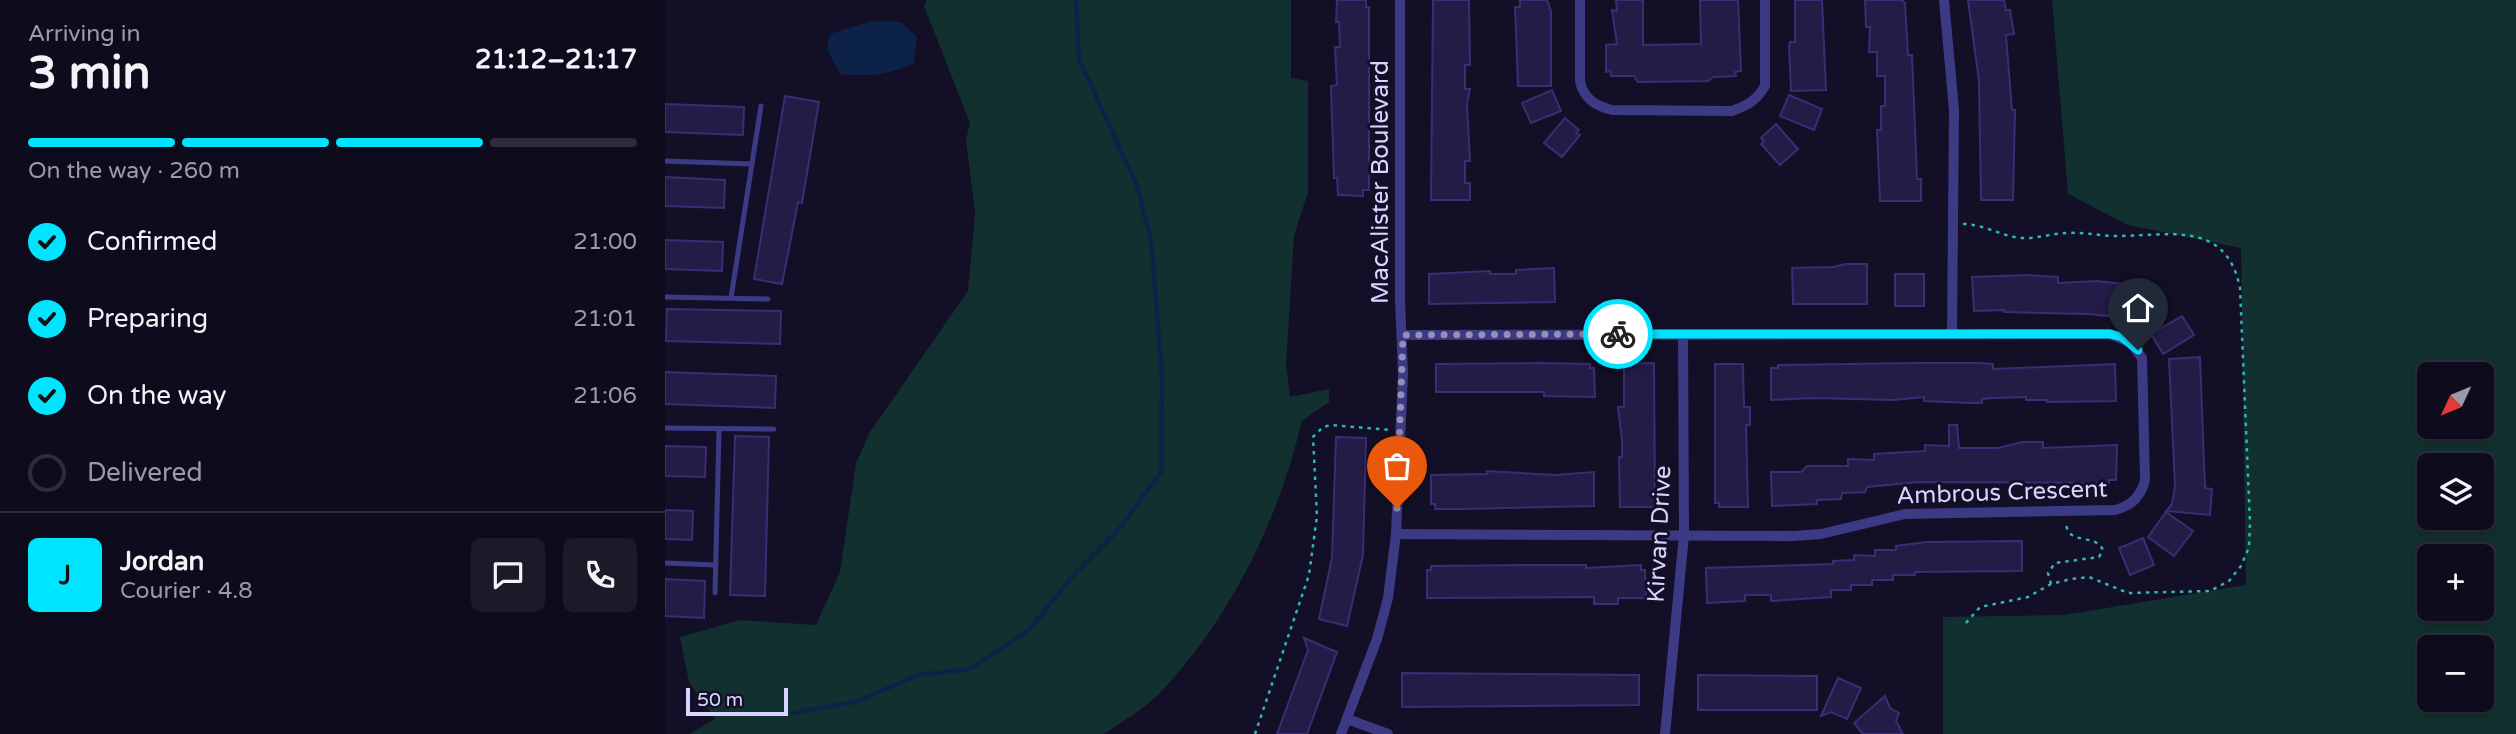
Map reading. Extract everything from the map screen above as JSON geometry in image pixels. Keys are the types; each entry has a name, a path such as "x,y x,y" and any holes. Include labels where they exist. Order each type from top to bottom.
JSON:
{"street":[{"name":"MacAlister Boulevard","path":"1341,734 1388,598 1396,534 1403,335 1400,300 1400,0"},
{"path":"1580,0 1580,81 1582,89 1593,103 1612,110 1732,111 1749,105 1765,86 1765,0"},
{"path":"1944,0 1953,77 1952,334"},
{"name":"Ambrous Crescent","path":"1396,534 1794,536 1821,534 1905,514 2125,508 2143,489 2145,480 2144,368 2138,350 2122,337 2110,334 1403,335"},
{"name":"Kirvan Drive","path":"1665,734 1683,535 1683,335"},
{"path":"1347,719 1388,734"}],"lane":[{"path":"731,298 761,106"},
{"path":"665,161 752,164"},
{"path":"665,296 768,299"},
{"path":"665,428 774,429"},
{"path":"715,593 719,430"},
{"path":"665,563 716,565"}],"path":[{"path":"1953,224 1986,226 2016,238 2067,233 2117,236 2161,232 2195,235 2220,250 2238,277 2249,498 2249,547 2241,566 2224,585 2203,592 2128,593 2085,577 2051,584 2028,597 1980,607 1965,624"},
{"path":"1255,734 1309,575 1317,516 1313,437 1322,427 1331,425 1401,430"},
{"path":"2051,584 2048,573 2055,563 2099,557 2103,550 2101,545 2068,534 2066,511"}],"green space":[{"path":"927,0 1291,0 1291,78 1308,81 1308,192 1294,236 1286,365 1290,397 1329,389 1329,402 1302,421 1280,495 1265,531 1249,566 1209,633 1186,664 1154,699 1104,734 689,734 715,719 689,682 680,637 740,620 816,625 840,572 856,463 870,432 968,291 975,213 966,140 970,123 924,6"},
{"path":"2052,0 2516,0 2516,734 1943,734 1943,617 2064,615 2246,585 2241,248 2128,225 2068,194"}],"water":[{"path":"871,21 901,22 917,37 914,63 878,74 840,74 827,49 830,34"}],"building":[{"path":"1337,0 1366,0 1366,7 1369,7 1369,190 1363,190 1363,196 1338,195 1337,178 1334,178 1331,86 1337,85 1335,47 1340,47 1339,22 1336,22"},
{"path":"1433,0 1469,0 1470,65 1465,65 1465,89 1470,89 1467,104 1470,161 1465,161 1465,183 1470,183 1470,200 1431,200"},
{"path":"1520,0 1547,0 1551,11 1551,86 1518,86 1515,7 1520,7"},
{"path":"1616,0 1643,0 1643,45 1701,44 1700,0 1738,0 1741,71 1735,72 1736,76 1713,77 1708,81 1638,82 1634,76 1611,76 1610,71 1606,72 1606,45 1617,44 1612,10 1617,11"},
{"path":"1795,0 1822,0 1826,90 1791,91 1789,46 1790,42 1795,42"},
{"path":"1865,0 1902,0 1905,3 1908,55 1912,55 1917,179 1921,179 1921,201 1880,201 1877,130 1881,130 1881,106 1885,106 1885,76 1877,76 1877,52 1869,52 1870,27 1866,27"},
{"path":"1968,0 2004,0 2006,10 2010,10 2014,34 2006,35 2012,110 2015,110 2013,200 1981,200 1979,81"},
{"path":"1552,90 1561,111 1531,123 1522,103"},
{"path":"1789,95 1822,109 1814,130 1780,116"},
{"path":"785,96 819,102 802,203 798,202 782,284 754,279"},
{"path":"665,104 744,107 743,135 665,132"},
{"path":"1565,118 1579,130 1576,133 1580,135 1562,157 1544,143"},
{"path":"1776,124 1798,149 1780,165 1761,144 1764,141 1761,138"},
{"path":"665,177 725,180 724,208 665,206"},
{"path":"665,240 723,242 722,271 665,269"},
{"path":"1867,264 1867,304 1793,304 1792,268"},
{"path":"1554,268 1555,302 1429,304 1429,274 1490,271 1490,274 1516,274 1516,270"},
{"path":"1895,274 1924,274 1924,306 1895,306"},
{"path":"1972,277 2058,277 2058,283 2097,281 2123,284 2119,317 2004,310 1974,311"},
{"path":"2143,287 2164,303 2144,328 2131,319 2119,317"},
{"path":"667,309 781,311 780,344 666,341"},
{"path":"2182,316 2194,335 2163,354 2151,334"},
{"path":"2200,357 2205,488 2212,489 2210,515 2166,511 2172,504 2175,486 2169,359"},
{"path":"1654,363 1655,504 1654,507 1620,507 1619,457 1622,457 1622,440 1618,407 1624,407 1624,364"},
{"path":"1981,363 1993,364 1993,369 2115,364 2116,401 2047,402 2048,400 2026,400 2026,397 1982,399 1982,403 1924,401 1924,397 1893,400 1771,400 1771,368 1778,368 1778,365"},
{"path":"1436,364 1590,364 1590,368 1594,368 1595,397 1544,396 1544,392 1436,392"},
{"path":"1715,364 1743,364 1744,407 1750,407 1750,425 1746,425 1748,507 1719,507 1719,503 1715,503"},
{"path":"665,372 776,376 775,408 665,404"},
{"path":"1949,425 1957,425 1959,448 1998,448 2022,442 2043,442 2043,448 2117,445 2116,480 2109,480 2109,483 1918,482 1867,487 1865,492 1842,493 1841,499 1817,500 1817,504 1772,506 1771,472 1801,472 1807,466 1848,466 1848,459 1874,460 1874,454 1925,451 1925,445 1949,446"},
{"path":"735,436 769,437 765,596 730,595"},
{"path":"1336,437 1366,438 1363,555 1347,626 1319,619 1332,558"},
{"path":"665,446 706,447 705,477 665,476"},
{"path":"1487,471 1555,475 1594,472 1594,506 1435,509 1435,504 1431,504 1431,475 1487,474"},
{"path":"665,510 693,511 692,540 665,539"},
{"path":"2166,512 2193,531 2174,556 2148,537"},
{"path":"2143,538 2154,565 2130,575 2119,548"},
{"path":"2022,541 2022,571 1915,572 1915,575 1893,575 1893,580 1872,580 1872,585 1851,585 1851,590 1831,590 1831,597 1771,601 1771,595 1745,595 1745,601 1707,603 1706,568 1833,564 1833,561 1854,560 1854,555 1875,556 1875,550 1896,550 1896,546 1927,542"},
{"path":"1586,565 1586,568 1641,565 1641,570 1645,570 1646,598 1618,598 1618,604 1594,604 1594,597 1427,598 1427,570 1431,570 1431,566"},
{"path":"665,579 705,581 704,618 665,616"},
{"path":"1304,638 1337,652 1307,734 1277,734 1308,650"},
{"path":"1402,673 1639,675 1639,705 1402,707"},
{"path":"1698,675 1817,676 1817,710 1698,710"},
{"path":"1838,678 1861,688 1847,719 1831,712 1821,716"},
{"path":"1885,696 1890,708 1899,713 1896,721 1903,734 1863,734 1854,723"}],"waterway":[{"path":"792,713 855,702 919,675 969,669 1029,630 1071,578 1120,528 1161,472 1162,376 1151,240 1137,186 1079,59 1076,0"}],"way so far":[{"path":"1397,508 1403,335 1618,334"}],"route":[{"path":"1618,334 2110,334 2122,337 2138,350"}]}
